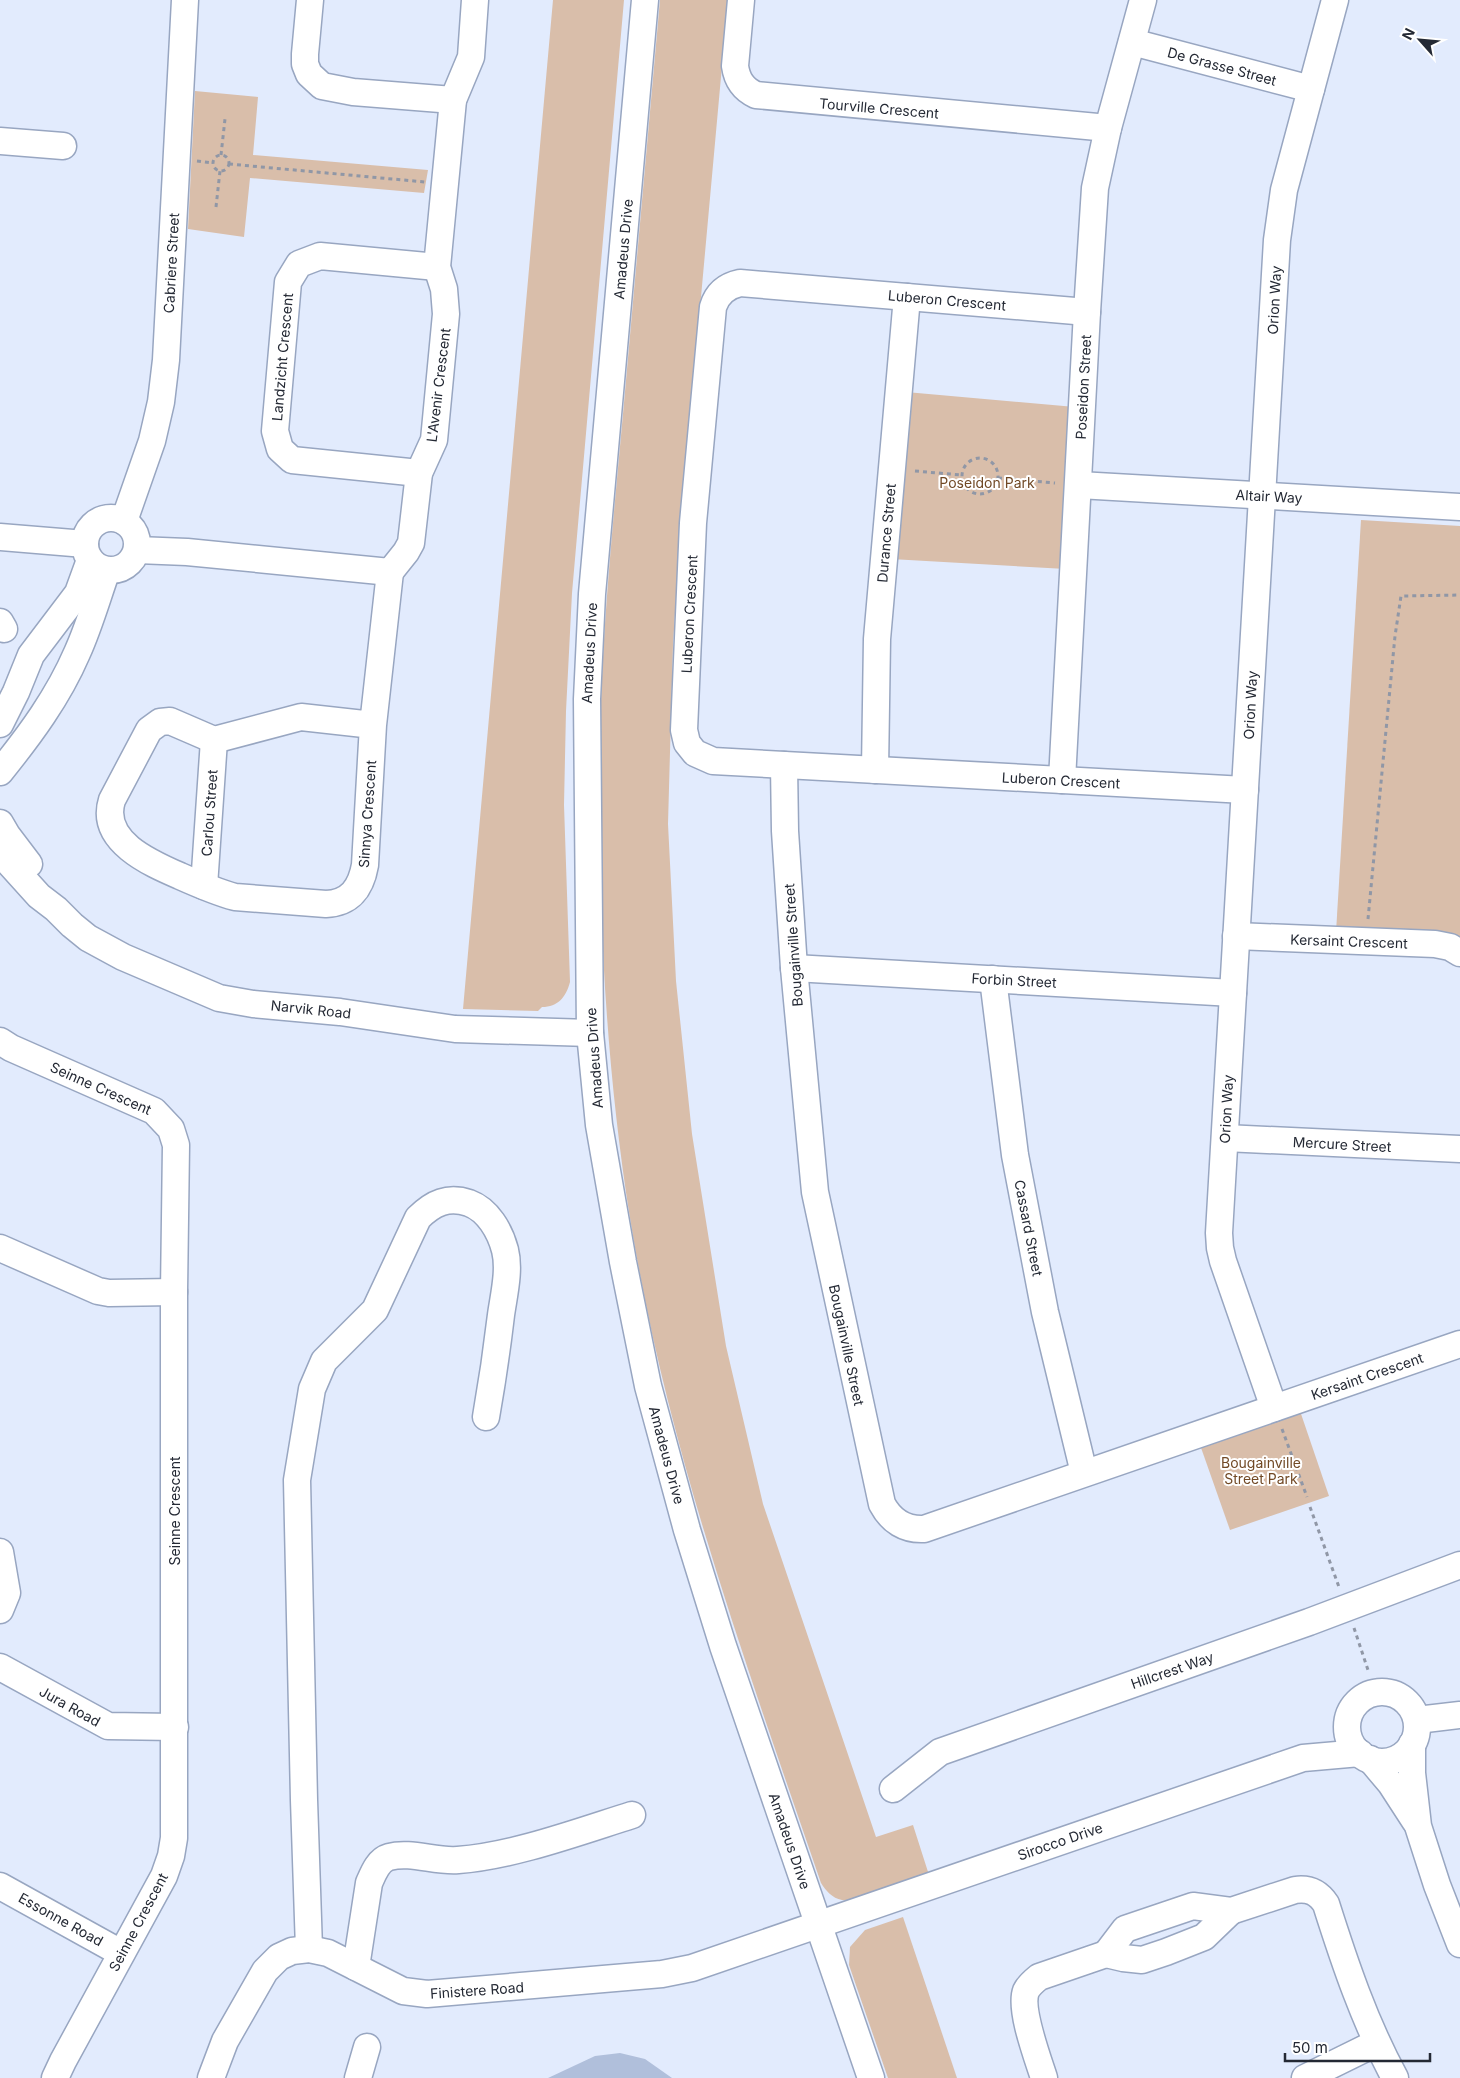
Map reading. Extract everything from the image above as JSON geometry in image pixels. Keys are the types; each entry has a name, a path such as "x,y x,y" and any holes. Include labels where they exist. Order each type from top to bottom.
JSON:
{"street":[{"name":"Cabriere Street","path":"124,521 152,441 161,402 166,360 185,0"},
{"path":"310,0 304,54 305,64 309,74 322,86 354,92 453,100"},
{"name":"L'Avenir Crescent","path":"390,572 411,543 419,474 434,440 446,314 444,289 437,267 453,100 471,57 475,0"},
{"name":"Amadeus Drive","path":"645,0 592,594 587,699 586,756 590,1033 599,1125 623,1262 648,1386 687,1530 723,1646 871,2078"},
{"name":"Tourville Crescent","path":"741,0 735,66 736,74 745,89 756,96 1108,128"},
{"name":"Poseidon Street","path":"1062,780 1095,188 1108,128 1143,0"},
{"name":"Orion Way","path":"1274,1408 1220,1248 1224,1138 1278,231 1284,190 1336,0"},
{"name":"De Grasse Street","path":"1132,42 1312,89"},
{"path":"0,141 63,146"},
{"name":"Landzicht Crescent","path":"419,474 292,460 284,454 277,443 276,431 288,282 299,264 320,256 437,267"},
{"name":"Luberon Crescent","path":"1087,312 740,283 723,290 718,295 713,307 694,523 686,670 685,736 695,753 706,759 784,765 1245,790"},
{"name":"Durance Street","path":"875,770 877,639 908,297"},
{"name":"Altair Way","path":"1079,484 1460,507"},
{"path":"0,537 94,558 120,569 128,565 137,550 135,533 124,521 112,518 97,522 87,535 94,558 78,652 61,686 40,720 0,772"},
{"path":"137,550 187,552 390,572"},
{"path":"0,724 31,655 78,593 94,558"},
{"name":"Sinnya Crescent","path":"214,740 170,721 160,722 152,727 112,800 109,813 110,822 116,833 139,856 204,886 235,897 335,904 350,897 359,886 365,865 373,725 390,572"},
{"path":"16,692 47,707"},
{"path":"214,740 301,717 373,725"},
{"name":"Carlou Street","path":"204,886 214,740"},
{"name":"Bougainville Street","path":"784,765 785,831 794,968 815,1192 882,1504 887,1513 903,1526 924,1528 1274,1408"},
{"name":"Narvik Road","path":"0,823 48,889 56,909"},
{"name":"Narvik Road","path":"0,853 39,896 88,938 122,957 219,998 253,1004 340,1012 455,1029 590,1033"},
{"name":"Kersaint Crescent","path":"1236,936 1444,945 1460,953"},
{"name":"Forbin Street","path":"794,968 1233,993"},
{"name":"Cassard Street","path":"993,979 1015,1155 1045,1312 1084,1473"},
{"name":"Seinne Crescent","path":"0,1040 17,1050 147,1107 166,1122 176,1145 174,1292 174,1838 171,1856 164,1876 55,2072"},
{"name":"Mercure Street","path":"1224,1138 1460,1149"},
{"path":"309,1949 303,1791 297,1480 304,1431 312,1389 324,1361 375,1310 418,1218 429,1207 443,1200 457,1199 472,1204 486,1215 496,1227 506,1251 504,1292 486,1417"},
{"path":"0,1248 98,1291 109,1293 174,1292"},
{"name":"Kersaint Crescent","path":"1274,1408 1460,1344"},
{"path":"0,1552 6,1593 0,1610"},
{"name":"Hillcrest Way","path":"893,1789 940,1752 1290,1628 1460,1565"},
{"name":"Jura Road","path":"0,1668 108,1726 175,1727"},
{"path":"1418,1826 1390,1784 1365,1756 1352,1745 1348,1734 1348,1722 1351,1711 1358,1702 1368,1695 1391,1692 1402,1697 1410,1705 1414,1732 1412,1773 1418,1826 1436,1885 1460,1944"},
{"path":"1365,1756 1381,1762 1402,1756 1414,1732 1460,1715"},
{"name":"Sirocco Drive","path":"1303,1758 1348,1722"},
{"name":"Sirocco Drive","path":"818,1924 1303,1758 1365,1756"},
{"path":"356,1967 369,1883 374,1871 386,1857 397,1855 456,1861 476,1858 535,1845 632,1816"},
{"name":"Essonne Road","path":"0,1886 121,1953"},
{"path":"1106,1954 1125,1929 1193,1906 1231,1910 1306,1888 1321,1897 1326,1904 1358,1997 1376,2043 1394,2078"},
{"path":"1044,2078 1025,2012 1025,1993 1030,1984 1039,1977 1106,1954 1142,1960 1166,1952 1204,1937 1231,1910"},
{"name":"Finistere Road","path":"211,2078 225,2041 265,1970 279,1957 292,1951 309,1949 328,1953 403,1991 427,1994 662,1974 692,1968 818,1924"},
{"path":"1306,2078 1376,2043"},
{"path":"358,2078 367,2047"}],"path":[{"path":"221,155 225,119"},
{"path":"221,155 227,158 229,164 226,170 220,172 214,168 212,163 215,157 221,155"},
{"path":"229,164 445,184"},
{"path":"216,207 220,172"},
{"path":"981,457 994,464 998,478 992,490 986,494 978,494 966,488 962,482 962,474 963,468 968,462 974,458 981,457"},
{"path":"892,469 962,474"},
{"path":"998,478 1079,484"},
{"path":"1366,941 1394,646 1401,596 1460,595"},
{"path":"1274,1408 1307,1497"}],"green space":[{"path":"553,0 624,0 572,593 566,711 564,805 570,982 564,997 557,1003 548,1007 542,1007 538,1011 463,1009"},
{"path":"660,0 728,0 681,517 673,645 668,824 676,981 692,1134 726,1346 763,1504 876,1837 913,1825 929,1875 872,1895 850,1900 835,1898 821,1883 711,1555 665,1388 646,1304 630,1218 614,1099 604,979 600,858 601,696 609,570"},
{"path":"195,91 258,97 253,155 428,170 424,193 250,178 244,237 188,229"},
{"name":"Poseidon Park","path":"906,392 1075,407 1066,569 891,559"},
{"path":"1361,520 1460,526 1460,943 1336,932"},
{"name":"Bougainville Street Park","path":"1299,1408 1329,1496 1230,1530 1199,1442"},
{"path":"903,1917 957,2078 888,2078 849,1965 850,1947 865,1930"}],"building":[{"path":"620,2053 645,2059 672,2078 548,2078 595,2056"}]}
